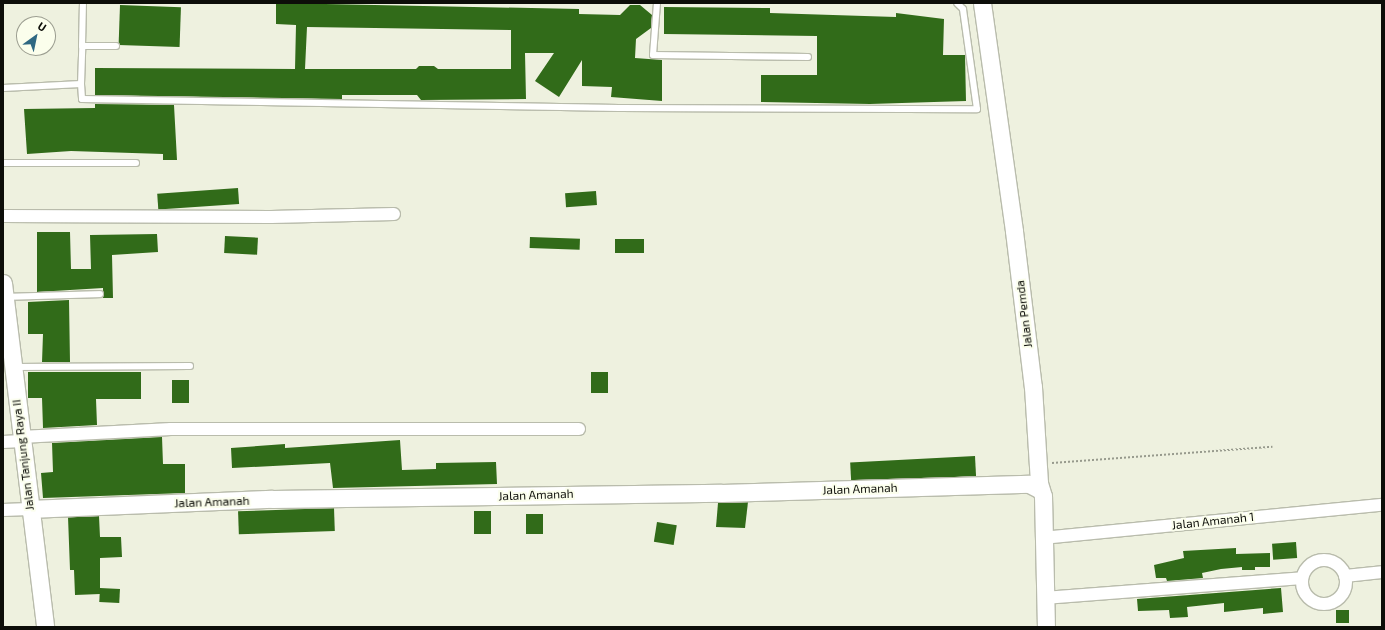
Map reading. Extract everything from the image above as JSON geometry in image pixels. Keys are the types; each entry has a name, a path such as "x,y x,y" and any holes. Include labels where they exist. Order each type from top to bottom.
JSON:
{"street":[{"name":"Jalan Pemda","path":"982,3 1014,231 1032,388 1041,490 1046,627"},
{"path":"3,216 271,217 394,214"},
{"name":"Jalan Tanjung Raya II","path":"4,296 29,509 45,627"},
{"path":"3,442 21,439 171,429 578,429"},
{"name":"Jalan Amanah","path":"29,509 272,499 736,492 1029,484 1041,490"},
{"name":"Jalan Amanah 1","path":"1043,538 1382,505"},
{"path":"3,510 29,509"},
{"path":"1322,560 1336,564 1345,576 1346,584 1340,596 1328,604 1321,604 1308,598 1304,592 1302,578 1309,566 1322,560"},
{"path":"1345,576 1382,572"},
{"path":"1044,598 1302,578"}],"lane":[{"path":"82,3 82,99 620,108 977,109 963,9 957,3"},
{"path":"657,3 653,55 808,57"},
{"path":"82,46 116,46"},
{"path":"3,88 81,84"},
{"path":"3,163 136,163"},
{"path":"4,296 100,294"},
{"path":"13,367 190,366"}],"path":[{"path":"1038,464 1272,447"}],"building":[{"path":"276,3 579,9 579,14 620,15 630,5 640,5 652,15 651,28 636,39 635,58 662,60 662,101 611,97 612,87 582,86 582,60 559,97 535,81 554,53 525,53 526,99 421,100 417,95 342,95 342,99 95,95 95,68 295,69 296,25 276,24","holes":["307,27 511,30 511,69 438,69 434,66 419,66 416,69 305,69"]},
{"path":"120,5 181,7 180,47 119,45"},
{"path":"664,7 770,8 770,13 896,17 896,13 944,19 943,55 965,55 966,101 870,104 761,102 761,75 817,75 817,36 664,34"},
{"path":"95,104 174,105 177,160 163,160 163,154 71,151 27,154 24,109 95,108"},
{"path":"238,188 239,204 158,210 157,194"},
{"path":"596,191 597,205 566,207 565,193"},
{"path":"37,232 70,232 71,269 91,269 90,235 157,234 158,252 112,255 113,298 103,298 103,288 37,292"},
{"path":"225,236 258,238 257,255 224,253"},
{"path":"530,237 580,239 580,250 530,248"},
{"path":"615,239 644,239 644,253 615,253"},
{"path":"69,300 70,362 42,362 43,334 28,334 28,302"},
{"path":"28,372 141,372 141,399 96,399 97,425 43,428 42,398 28,398"},
{"path":"591,372 608,372 608,393 591,393"},
{"path":"172,380 189,380 189,403 172,403"},
{"path":"162,437 163,464 185,464 185,493 43,498 41,473 53,472 52,443"},
{"path":"400,440 402,470 436,469 436,463 496,462 497,484 333,488 330,463 232,468 231,448 285,444 285,448"},
{"path":"975,456 976,476 851,483 850,463"},
{"path":"748,502 745,528 716,527 718,503"},
{"path":"334,508 335,531 239,534 238,511"},
{"path":"474,511 491,511 491,534 474,534"},
{"path":"526,514 543,514 543,534 526,534"},
{"path":"99,516 100,537 121,537 122,557 100,558 100,594 75,595 74,570 70,570 68,517"},
{"path":"657,522 677,525 674,545 654,542"},
{"path":"1296,542 1297,558 1273,560 1272,544"},
{"path":"1236,548 1236,554 1270,553 1270,567 1255,567 1255,570 1242,570 1242,567 1221,569 1202,573 1203,578 1167,581 1166,578 1156,578 1154,565 1184,558 1183,551"},
{"path":"100,588 120,589 119,603 99,602"},
{"path":"1281,588 1283,612 1263,614 1263,608 1224,612 1224,603 1187,607 1188,617 1170,618 1169,610 1138,611 1137,599"},
{"path":"1336,610 1349,610 1349,623 1336,623"}]}
